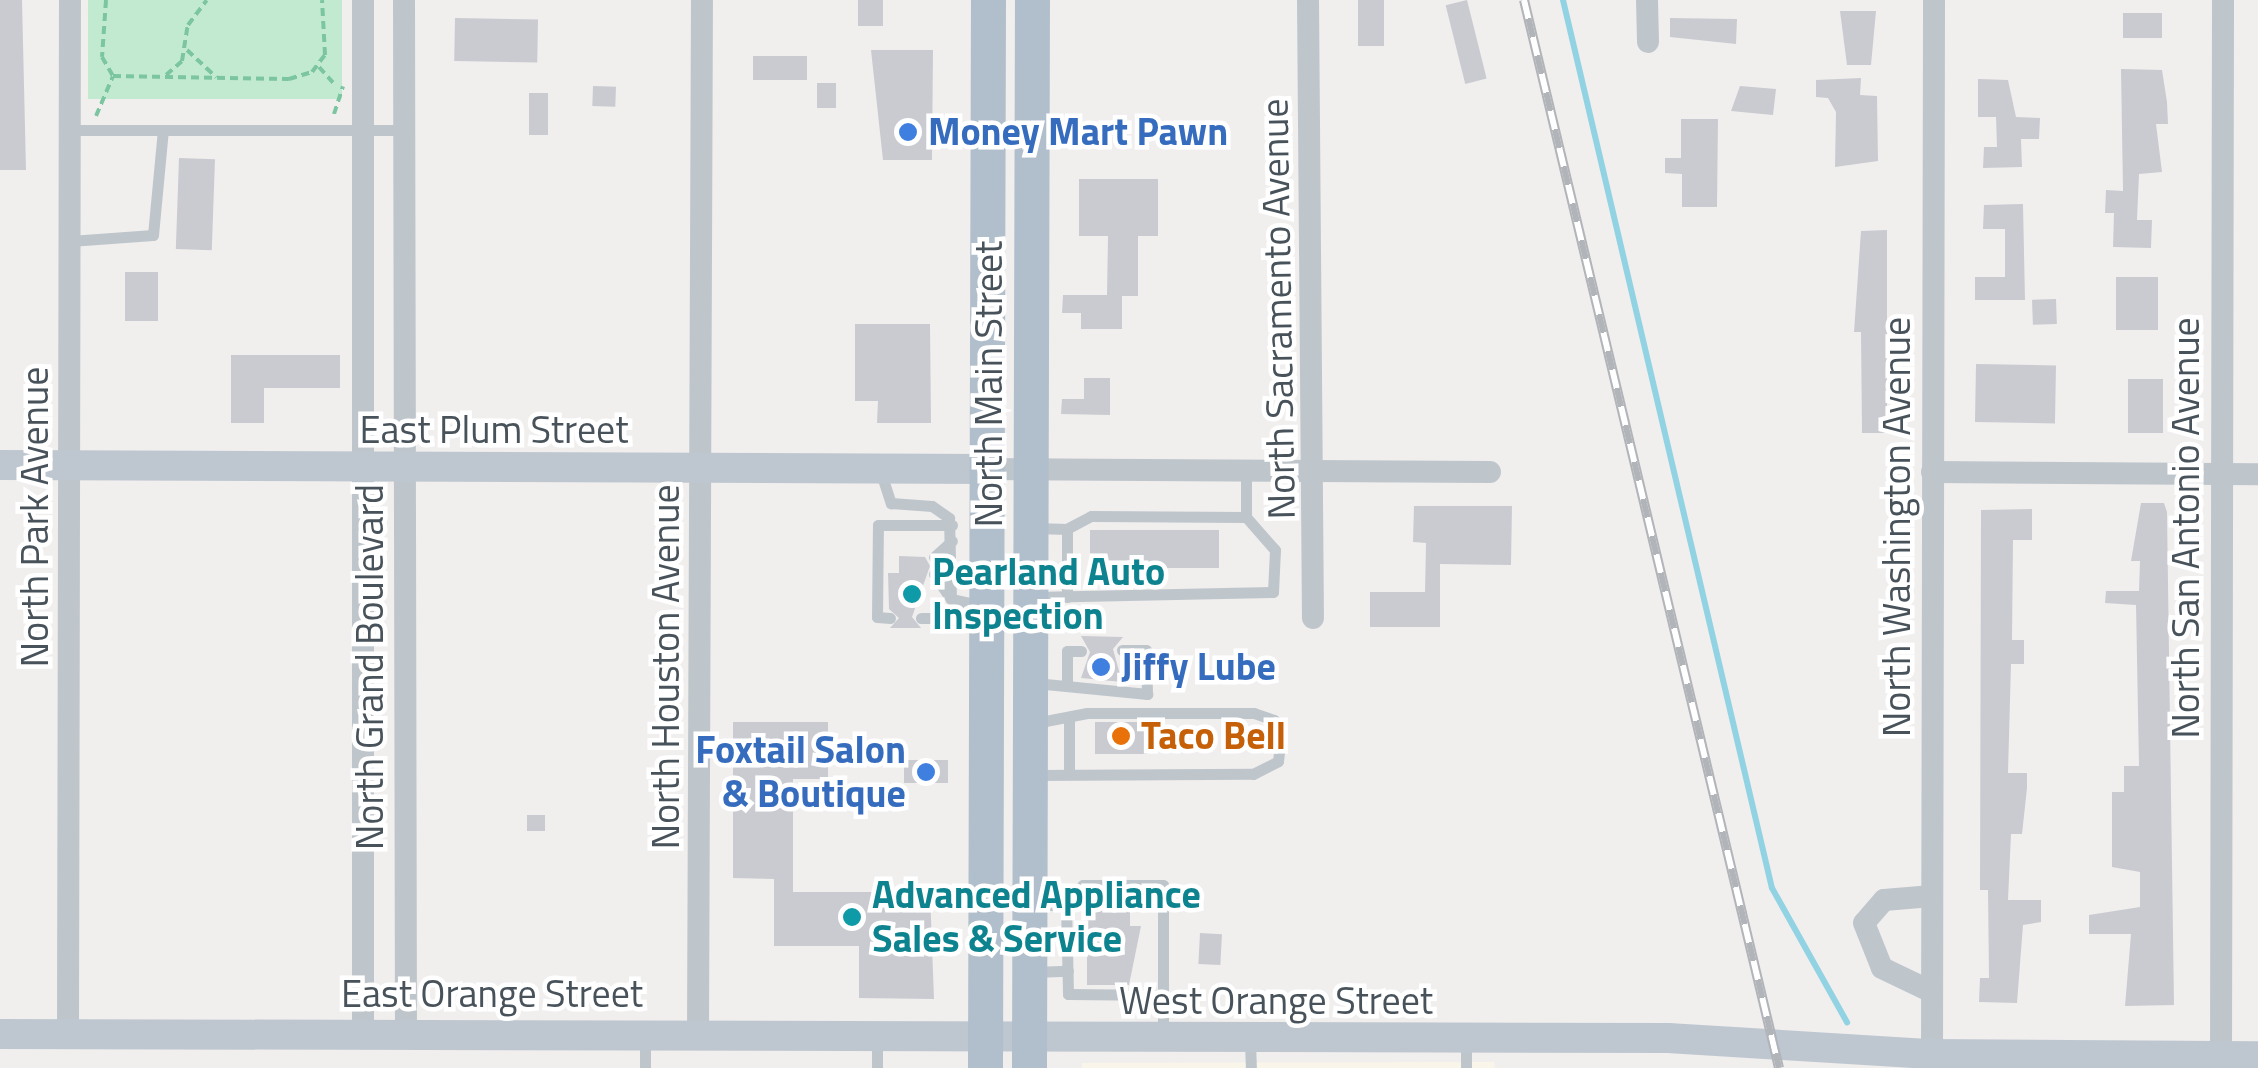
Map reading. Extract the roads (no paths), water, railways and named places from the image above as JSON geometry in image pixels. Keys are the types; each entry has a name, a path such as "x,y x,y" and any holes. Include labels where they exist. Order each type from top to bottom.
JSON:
{"main road":[{"name":"North Main Street","path":"985,1054 963,548 988,469 988,0"},
{"name":"North Main Street","path":"1029,1054 1032,0"}],"street":[{"name":"North Park Avenue","path":"68,1034 70,0"},
{"name":"North Grand Boulevard","path":"363,0 363,1033"},
{"name":"North Grand Boulevard","path":"404,0 406,1034"},
{"name":"North Houston Avenue","path":"698,1034 702,0"},
{"name":"North Sacramento Avenue","path":"1308,0 1318,473 1313,618"},
{"path":"1647,0 1648,42"},
{"name":"North Washington Avenue","path":"1932,1054 1934,0"},
{"name":"North San Antonio Avenue","path":"2221,1056 2222,0"},
{"name":"East Plum Street","path":"0,465 881,473 988,469"},
{"path":"988,469 1490,472"},
{"path":"1932,472 2258,474"},
{"path":"1932,896 1884,900 1864,924 1871,958 1932,992"},
{"name":"East Orange Street","path":"0,1034 877,1036 985,1054"},
{"name":"West Orange Street","path":"985,1054 1163,1042 1250,1055 1466,1054 1568,1043 1718,1060 1890,1064 1932,1054 2029,1062 2258,1056"}],"lane":[{"path":"69,130 404,130"},
{"path":"70,241 154,235 163,130"},
{"path":"881,473 891,502 932,506 952,526 963,548 934,557"},
{"path":"1031,597 1273,592 1276,550 1246,517 1246,473"},
{"path":"1031,528 1067,529 1091,516 1246,517"},
{"path":"890,618 878,617 878,525 952,526"},
{"path":"1067,529 1067,597"},
{"path":"921,618 946,618 965,603 934,574"},
{"path":"1066,683 1067,650 1081,650"},
{"path":"1030,683 1066,683 1085,694 1147,694 1146,650 1122,650"},
{"path":"1030,723 1266,715 1279,729 1278,760 1253,774 1030,775"},
{"path":"1069,719 1069,774"},
{"path":"1163,1042 1164,996 1163,885 1083,884 1066,905 1068,994 1164,996"},
{"path":"1030,905 1066,905"},
{"path":"1029,972 1068,971"},
{"path":"644,1068 645,1034"},
{"path":"877,1036 877,1068"}],"waterway":[{"path":"1563,0 1772,888 1847,1022"}],"railway":[{"path":"1524,0 1779,1068"}],"place":[{"name":"Money Mart Pawn","path":"908,132"},
{"name":"Pearland Auto Inspection","path":"912,594"},
{"name":"Jiffy Lube","path":"1101,667"},
{"name":"Taco Bell","path":"1121,736"},
{"name":"Foxtail Salon & Boutique","path":"926,772"},
{"name":"Advanced Appliance Sales & Service","path":"852,917"}]}
